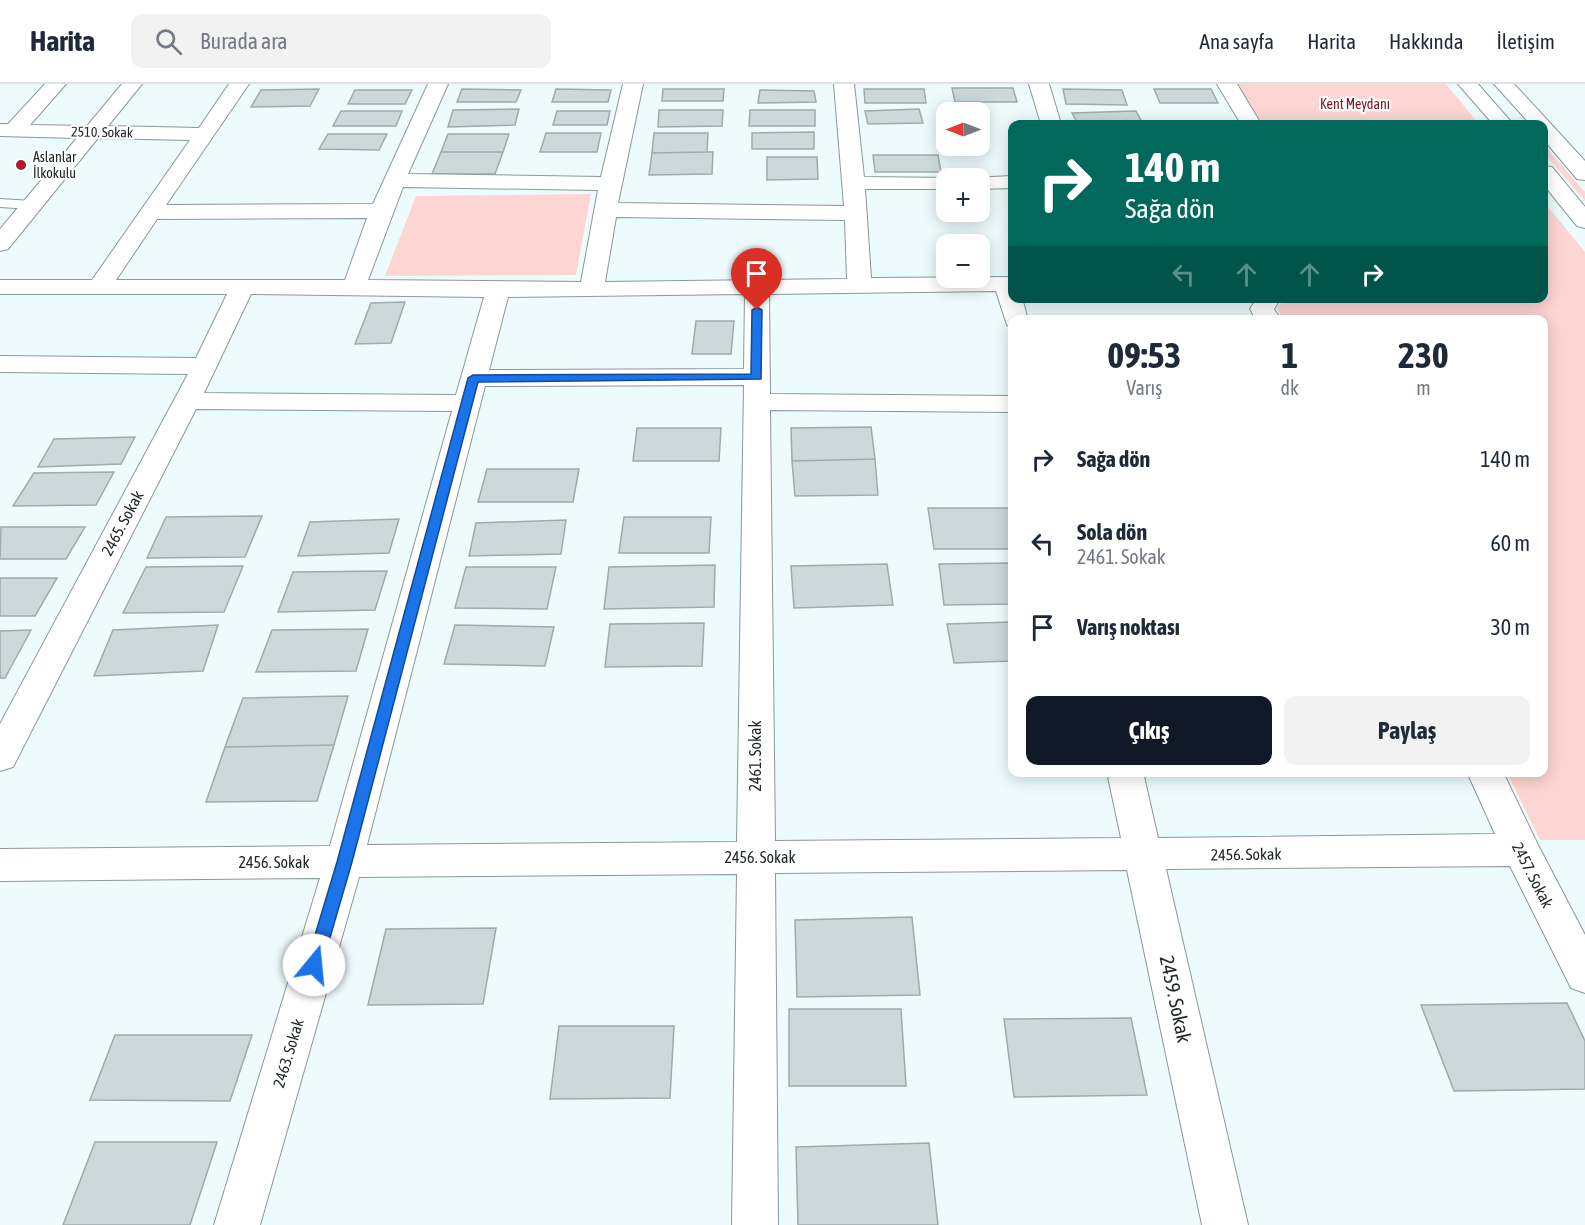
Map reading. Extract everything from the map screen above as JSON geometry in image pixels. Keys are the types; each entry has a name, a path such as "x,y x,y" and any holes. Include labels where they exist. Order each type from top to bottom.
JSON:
{"street":[{"path":"7,130 56,84"},
{"path":"0,244 132,84"},
{"path":"98,288 239,84"},
{"path":"354,287 381,212 438,84"},
{"path":"592,289 610,184 633,84"},
{"path":"844,84 854,183 858,287"},
{"path":"1039,84 1050,120"},
{"path":"1227,84 1249,120"},
{"path":"1468,84 1500,120"},
{"path":"1504,84 1536,120"},
{"name":"2510. Sokak","path":"7,130 204,134"},
{"path":"1548,132 1585,174"},
{"path":"1548,177 1585,220"},
{"path":"395,180 610,184"},
{"path":"990,183 1008,182"},
{"path":"854,183 936,183"},
{"path":"605,210 855,213"},
{"path":"150,212 381,212"},
{"path":"0,287 354,287 498,290 1008,284"},
{"name":"2461. Sokak","path":"755,1225 757,287"},
{"name":"2465. Sokak","path":"0,757 205,366 242,288"},
{"name":"2463. Sokak","path":"237,1225 344,862 498,290"},
{"path":"0,364 205,366"},
{"path":"186,401 470,391 757,389 1008,404"},
{"name":"2459. Sokak","path":"1126,777 1225,1225"},
{"name":"2457. Sokak","path":"1487,777 1521,850 1585,975"},
{"name":"2456. Sokak","path":"0,865 755,857 1145,856 1521,850"}],"lane":[{"path":"0,204 32,205"}],"green space":[{"name":"Kent Meydanı","path":"1237,84 1446,84 1476,120 1257,120"},
{"path":"1548,150 1585,192 1585,201 1548,158"},
{"path":"591,194 576,275 385,276 416,196"},
{"path":"1548,207 1585,252 1585,840 1540,840 1509,777 1548,777 1548,315 1280,315 1277,308 1282,303 1548,303"}],"building":[{"path":"952,88 1013,88 1017,102 990,102 955,102"},
{"path":"319,89 310,106 251,107 261,90"},
{"path":"462,89 521,90 516,102 457,102"},
{"path":"556,89 611,90 608,102 552,102"},
{"path":"663,89 724,89 723,101 662,101"},
{"path":"864,89 924,89 926,103 865,103"},
{"path":"1063,89 1122,90 1127,105 1066,104"},
{"path":"1154,89 1211,89 1218,103 1160,103"},
{"path":"355,90 412,90 405,104 348,104"},
{"path":"760,90 814,91 816,102 758,103"},
{"path":"519,109 515,125 448,127 453,110"},
{"path":"919,109 923,123 868,124 865,111"},
{"path":"659,110 723,110 722,126 658,127"},
{"path":"750,110 815,110 815,126 749,126"},
{"path":"341,111 402,111 396,126 333,126"},
{"path":"557,111 610,111 607,125 553,125"},
{"path":"1136,111 1141,120 1076,120 1072,113"},
{"path":"814,132 814,149 752,149 752,133"},
{"path":"546,133 601,133 597,152 540,152"},
{"path":"654,133 708,133 707,152 652,153"},
{"path":"328,134 387,134 379,150 319,149"},
{"path":"448,134 509,134 503,152 441,152"},
{"path":"441,152 503,152 495,174 432,174"},
{"path":"713,152 712,174 649,175 652,153"},
{"path":"873,155 936,155 940,168 936,168 936,172 875,172"},
{"path":"767,157 817,157 818,179 767,180"},
{"path":"405,302 391,343 355,344 371,303"},
{"path":"696,321 734,321 731,354 692,354"},
{"path":"871,427 875,459 792,461 791,428"},
{"path":"637,428 721,428 719,461 633,461"},
{"path":"135,437 121,464 38,467 54,439"},
{"path":"875,459 878,495 795,496 792,461"},
{"path":"487,469 579,469 573,502 478,502"},
{"path":"114,472 96,505 13,506 34,473"},
{"path":"928,508 1008,508 1008,549 934,549"},
{"path":"262,516 245,557 147,558 166,517"},
{"path":"624,517 711,517 709,553 619,553"},
{"path":"399,519 389,553 298,556 310,522"},
{"path":"566,520 561,554 469,556 476,523"},
{"path":"1,527 85,527 66,559 0,559"},
{"path":"1008,563 1008,604 944,605 939,564"},
{"path":"887,564 893,605 794,608 791,566"},
{"path":"715,565 714,607 604,609 609,567"},
{"path":"243,566 224,612 123,613 146,567"},
{"path":"466,567 556,567 547,609 455,608"},
{"path":"387,571 375,610 278,612 293,572"},
{"path":"0,578 57,578 35,616 0,616"},
{"path":"1008,622 1008,661 954,663 947,624"},
{"path":"704,623 702,666 605,667 610,624"},
{"path":"218,625 203,671 94,676 113,630"},
{"path":"455,625 554,627 545,666 444,664"},
{"path":"368,629 356,671 256,672 272,630"},
{"path":"31,630 5,678 0,678 0,631"},
{"path":"348,696 334,745 225,747 243,698"},
{"path":"334,745 317,801 206,802 225,747"},
{"path":"912,917 920,995 797,997 795,920"},
{"path":"496,928 483,1004 368,1005 386,929"},
{"path":"1567,1003 1585,1041 1585,1089 1454,1091 1421,1005"},
{"path":"789,1009 901,1009 906,1086 789,1086"},
{"path":"1131,1018 1147,1095 1014,1097 1004,1019"},
{"path":"559,1026 674,1026 670,1098 550,1099"},
{"path":"115,1035 252,1035 230,1101 90,1100"},
{"path":"95,1142 217,1142 190,1225 63,1225"},
{"path":"929,1143 938,1225 798,1225 796,1147"}],"place":[{"name":"Aslanlar İlkokulu","path":"21,165"}],"route":[{"path":"314,965 344,862 473,378 757,377 757,310"}]}
